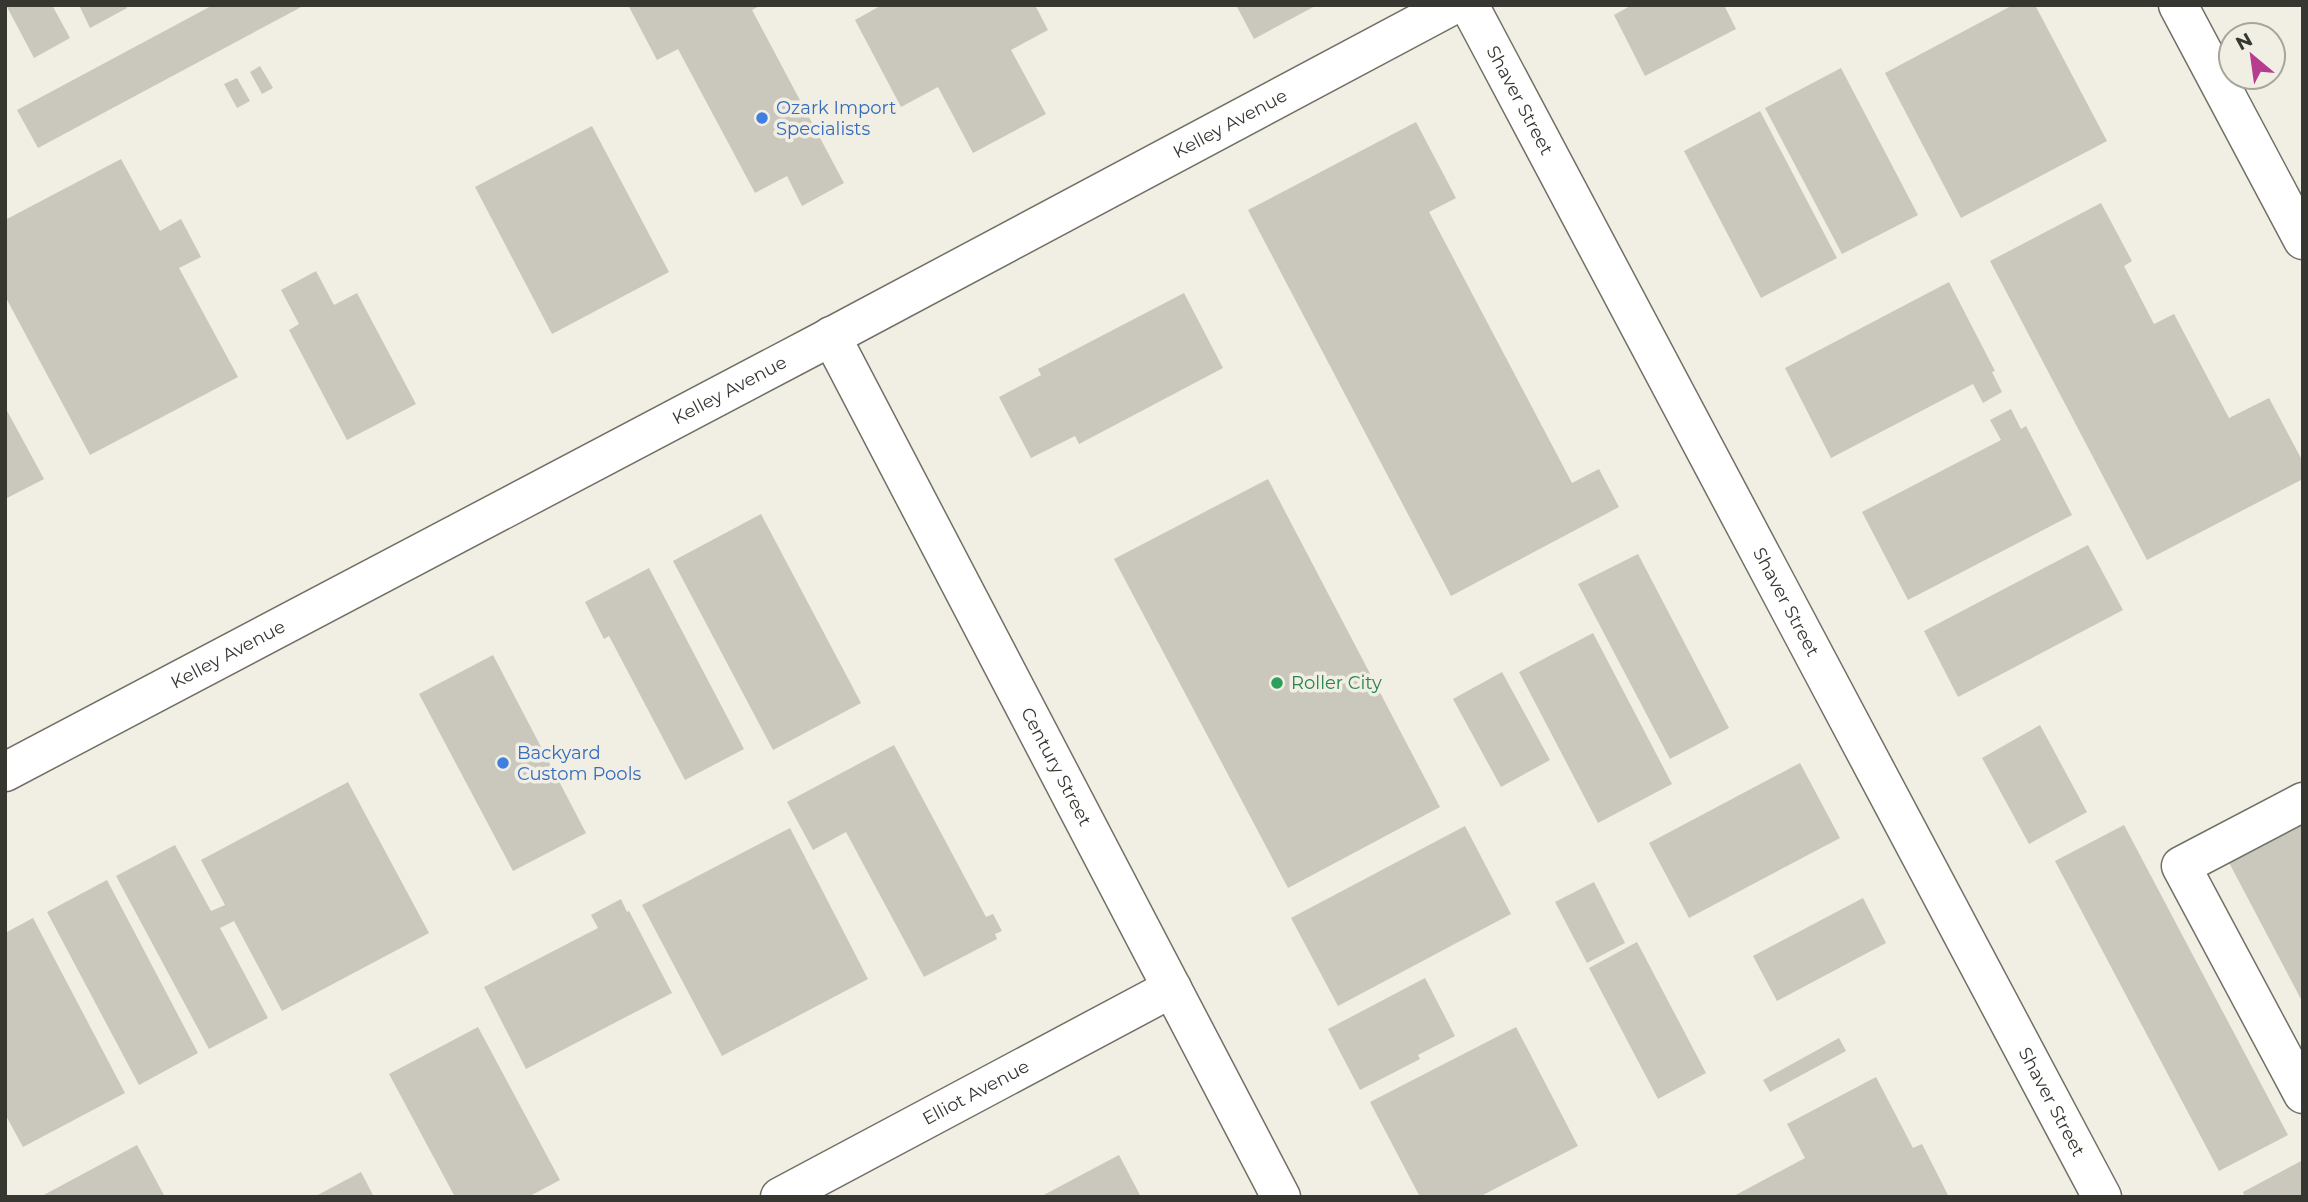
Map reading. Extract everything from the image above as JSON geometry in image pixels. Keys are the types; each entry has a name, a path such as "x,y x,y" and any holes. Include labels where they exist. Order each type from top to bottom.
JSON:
{"street":[{"name":"Kelley Avenue","path":"5,772 831,337 1453,5"},
{"name":"Shaver Street","path":"1469,5 2102,1197"},
{"path":"2178,5 2303,240"},
{"name":"Century Street","path":"831,337 1281,1197"},
{"path":"2303,802 2181,866 2303,1094"},
{"name":"Elliot Avenue","path":"780,1197 1172,989"}],"building":[{"path":"6,5 52,5 70,38 34,58"},
{"path":"79,5 125,5 127,8 90,28"},
{"path":"213,5 305,5 38,148 17,110"},
{"name":"Ozark Import Specialists","path":"628,5 761,5 752,10 844,183 802,206 787,176 755,193 678,49 657,60"},
{"path":"882,5 1035,5 1048,30 1011,50 1046,114 973,153 938,87 901,107 855,20"},
{"path":"1236,5 1317,5 1254,39"},
{"path":"1632,5 1724,5 1736,29 1645,76 1614,15"},
{"path":"2013,5 2035,5 2107,141 1961,218 1885,73"},
{"path":"260,66 273,88 262,94 250,72"},
{"path":"1841,68 1918,215 1842,254 1765,108"},
{"path":"237,78 250,101 237,108 224,84"},
{"path":"1760,111 1837,258 1761,298 1684,151"},
{"path":"1416,122 1456,198 1429,212 1572,483 1599,469 1619,507 1451,596 1248,210"},
{"path":"592,126 669,272 552,334 475,187"},
{"path":"121,159 160,231 181,219 201,257 179,268 238,377 90,455 5,296 5,220"},
{"path":"2101,203 2132,261 2124,266 2154,324 2174,314 2229,418 2269,398 2303,462 2303,479 2147,560 1990,261"},
{"path":"316,271 334,305 357,293 416,404 347,440 289,330 299,324 281,290"},
{"path":"1949,282 1995,371 1992,372 2002,392 1983,403 1973,384 1831,458 1785,368"},
{"path":"1184,293 1223,368 1079,444 1075,436 1031,458 999,397 1041,375 1038,369"},
{"path":"5,407 44,479 5,499"},
{"path":"2011,409 2021,429 2026,426 2072,515 1908,600 1862,512 2001,440 1990,420"},
{"name":"Roller City","path":"1268,479 1440,807 1288,888 1114,559"},
{"path":"761,514 861,703 773,750 673,561"},
{"path":"2088,545 2123,610 1958,697 1924,631"},
{"path":"1638,554 1729,728 1670,759 1578,584"},
{"path":"649,568 744,749 685,780 609,636 604,639 585,602"},
{"path":"1593,633 1672,784 1598,823 1519,672"},
{"name":"Backyard Custom Pools","path":"493,655 586,833 513,871 419,694"},
{"path":"1502,672 1550,760 1501,787 1453,699"},
{"path":"2040,725 2087,812 2029,844 1982,758"},
{"path":"894,745 986,917 993,914 1002,931 995,934 997,939 924,977 846,832 813,850 787,802"},
{"path":"1800,763 1840,838 1689,918 1649,843"},
{"path":"348,782 429,933 282,1011 234,921 220,928 268,1018 209,1049 116,876 175,845 211,911 225,905 201,860"},
{"path":"2303,814 2303,1003 2225,855"},
{"path":"2124,825 2288,1135 2219,1171 2055,861"},
{"path":"1465,826 1511,914 1338,1006 1291,918"},
{"path":"790,828 868,979 722,1056 642,905"},
{"path":"107,880 198,1053 139,1085 47,912"},
{"path":"1594,882 1625,943 1587,963 1555,902"},
{"path":"1863,898 1886,943 1777,1001 1753,956"},
{"path":"621,899 672,993 526,1069 484,987 598,928 591,915"},
{"path":"33,918 125,1093 23,1147 5,1114 5,933"},
{"path":"1637,942 1706,1073 1658,1099 1589,968"},
{"path":"1425,978 1455,1036 1418,1055 1420,1059 1360,1090 1328,1029"},
{"path":"478,1027 560,1180 528,1197 455,1197 389,1074"},
{"path":"1516,1027 1578,1146 1479,1197 1420,1197 1370,1102"},
{"path":"1839,1038 1846,1051 1770,1092 1763,1080"},
{"path":"1876,1077 1913,1148 1922,1144 1949,1197 1732,1197 1805,1158 1787,1124"},
{"path":"137,1145 165,1197 40,1197"},
{"path":"1119,1155 1141,1197 1040,1197"},
{"path":"2303,1160 2303,1197 2245,1197 2243,1192"},
{"path":"361,1172 374,1197 314,1197"}],"place":[{"name":"Ozark Import Specialists","path":"762,118"},
{"name":"Roller City","path":"1277,683"},
{"name":"Backyard Custom Pools","path":"503,763"}]}
